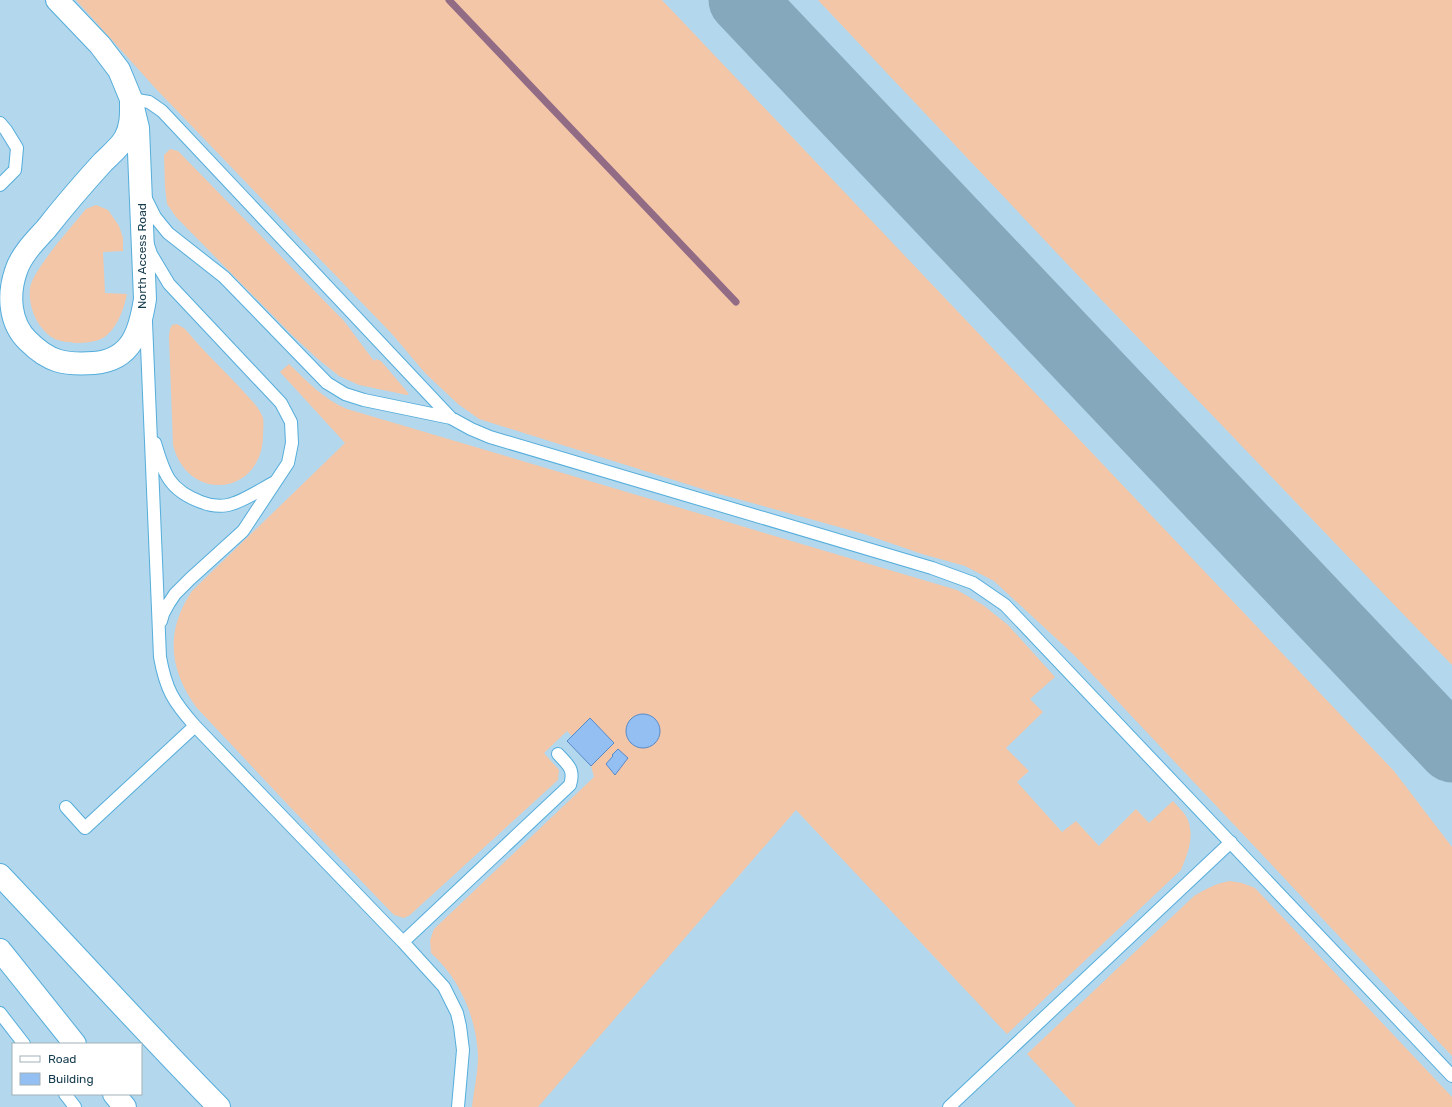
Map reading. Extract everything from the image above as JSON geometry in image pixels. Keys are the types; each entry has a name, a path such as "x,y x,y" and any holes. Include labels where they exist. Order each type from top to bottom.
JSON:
{"street":[{"name":"North Access Road","path":"58,0 100,45 119,70 131,99 138,128 145,299 141,321 133,341 117,357 99,362 80,364 59,362 40,353 24,337 14,318 10,295 16,270 28,250 76,192 125,138 131,121 131,99"},
{"path":"0,875 162,1050 218,1107"},
{"path":"0,950 74,1043"},
{"path":"115,1095 125,1107"}],"lane":[{"path":"131,99 149,102 162,111 451,418"},
{"path":"0,123 17,148 15,170 0,185"},
{"path":"141,189 155,217 168,233 224,277 327,383 345,394 364,400 451,418 490,437 924,565 973,583 1005,605 1452,1076"},
{"path":"142,225 151,254 169,284 281,403 291,422 292,443 288,463 243,531 175,594 163,614 159,630"},
{"path":"145,299 160,657 163,677 170,694 180,709 195,726 403,942 444,987 457,1013 463,1050 458,1107"},
{"path":"150,423 164,469 174,487 189,498 219,507 230,505 277,480"},
{"path":"66,806 85,828 195,726"},
{"path":"403,942 570,785 573,777 571,768 558,754"},
{"path":"949,1107 1231,842"},
{"path":"0,1013 23,1043"},
{"path":"66,1095 75,1107"}],"shaded area":[{"path":"0,0 1452,0 1452,1107 0,1107"},
{"path":"76,0 662,0 1394,771 1452,847 1452,1056 1074,655 994,581 965,566 922,554 864,534 712,492 479,419 458,404 425,373 392,334 157,90"},
{"path":"818,0 1452,0 1452,665 1071,268"},
{"path":"170,149 178,151 344,321 374,361 376,359 381,361 409,394 407,395 359,385 339,376 292,335 176,217 167,204 165,187 164,155"},
{"path":"96,205 108,210 119,226 123,238 123,251 103,252 105,293 127,294 126,300 116,324 103,338 83,343 64,342 47,334 38,323 30,302 30,288 32,280 54,248 86,209"},
{"path":"177,324 185,329 236,383 262,414 263,436 259,456 251,471 238,480 223,485 208,484 193,477 181,464 173,445 169,337 172,325"},
{"path":"289,364 309,384 323,395 347,409 957,590 983,605 1008,625 1055,677 1030,699 1043,712 1006,748 1029,771 1017,782 1062,832 1076,821 1099,846 1136,809 1149,823 1173,801 1187,818 1190,831 1190,844 1181,870 1007,1034 796,810 538,1107 472,1107 477,1074 477,1041 465,1000 450,975 431,953 430,940 434,929 594,777 591,766 614,743 590,718 572,736 567,731 544,753 559,770 558,780 410,915 404,918 394,915 196,707 180,678 174,650 174,635 177,621 183,606 192,591 345,443 280,372"},
{"path":"1230,881 1242,883 1255,888 1452,1097 1452,1107 1076,1107 1027,1054 1194,896 1216,885"}],"building":[{"path":"646,714 653,716 658,721 660,731 658,741 653,746 640,748 633,746 628,741 626,728 628,721 633,716"},
{"path":"590,718 614,743 591,766 567,741"},
{"path":"618,749 628,758 615,775 606,764"}],"waterway":[{"path":"449,0 736,302"}],"taxiway":[{"path":"742,0 1452,749"}]}
